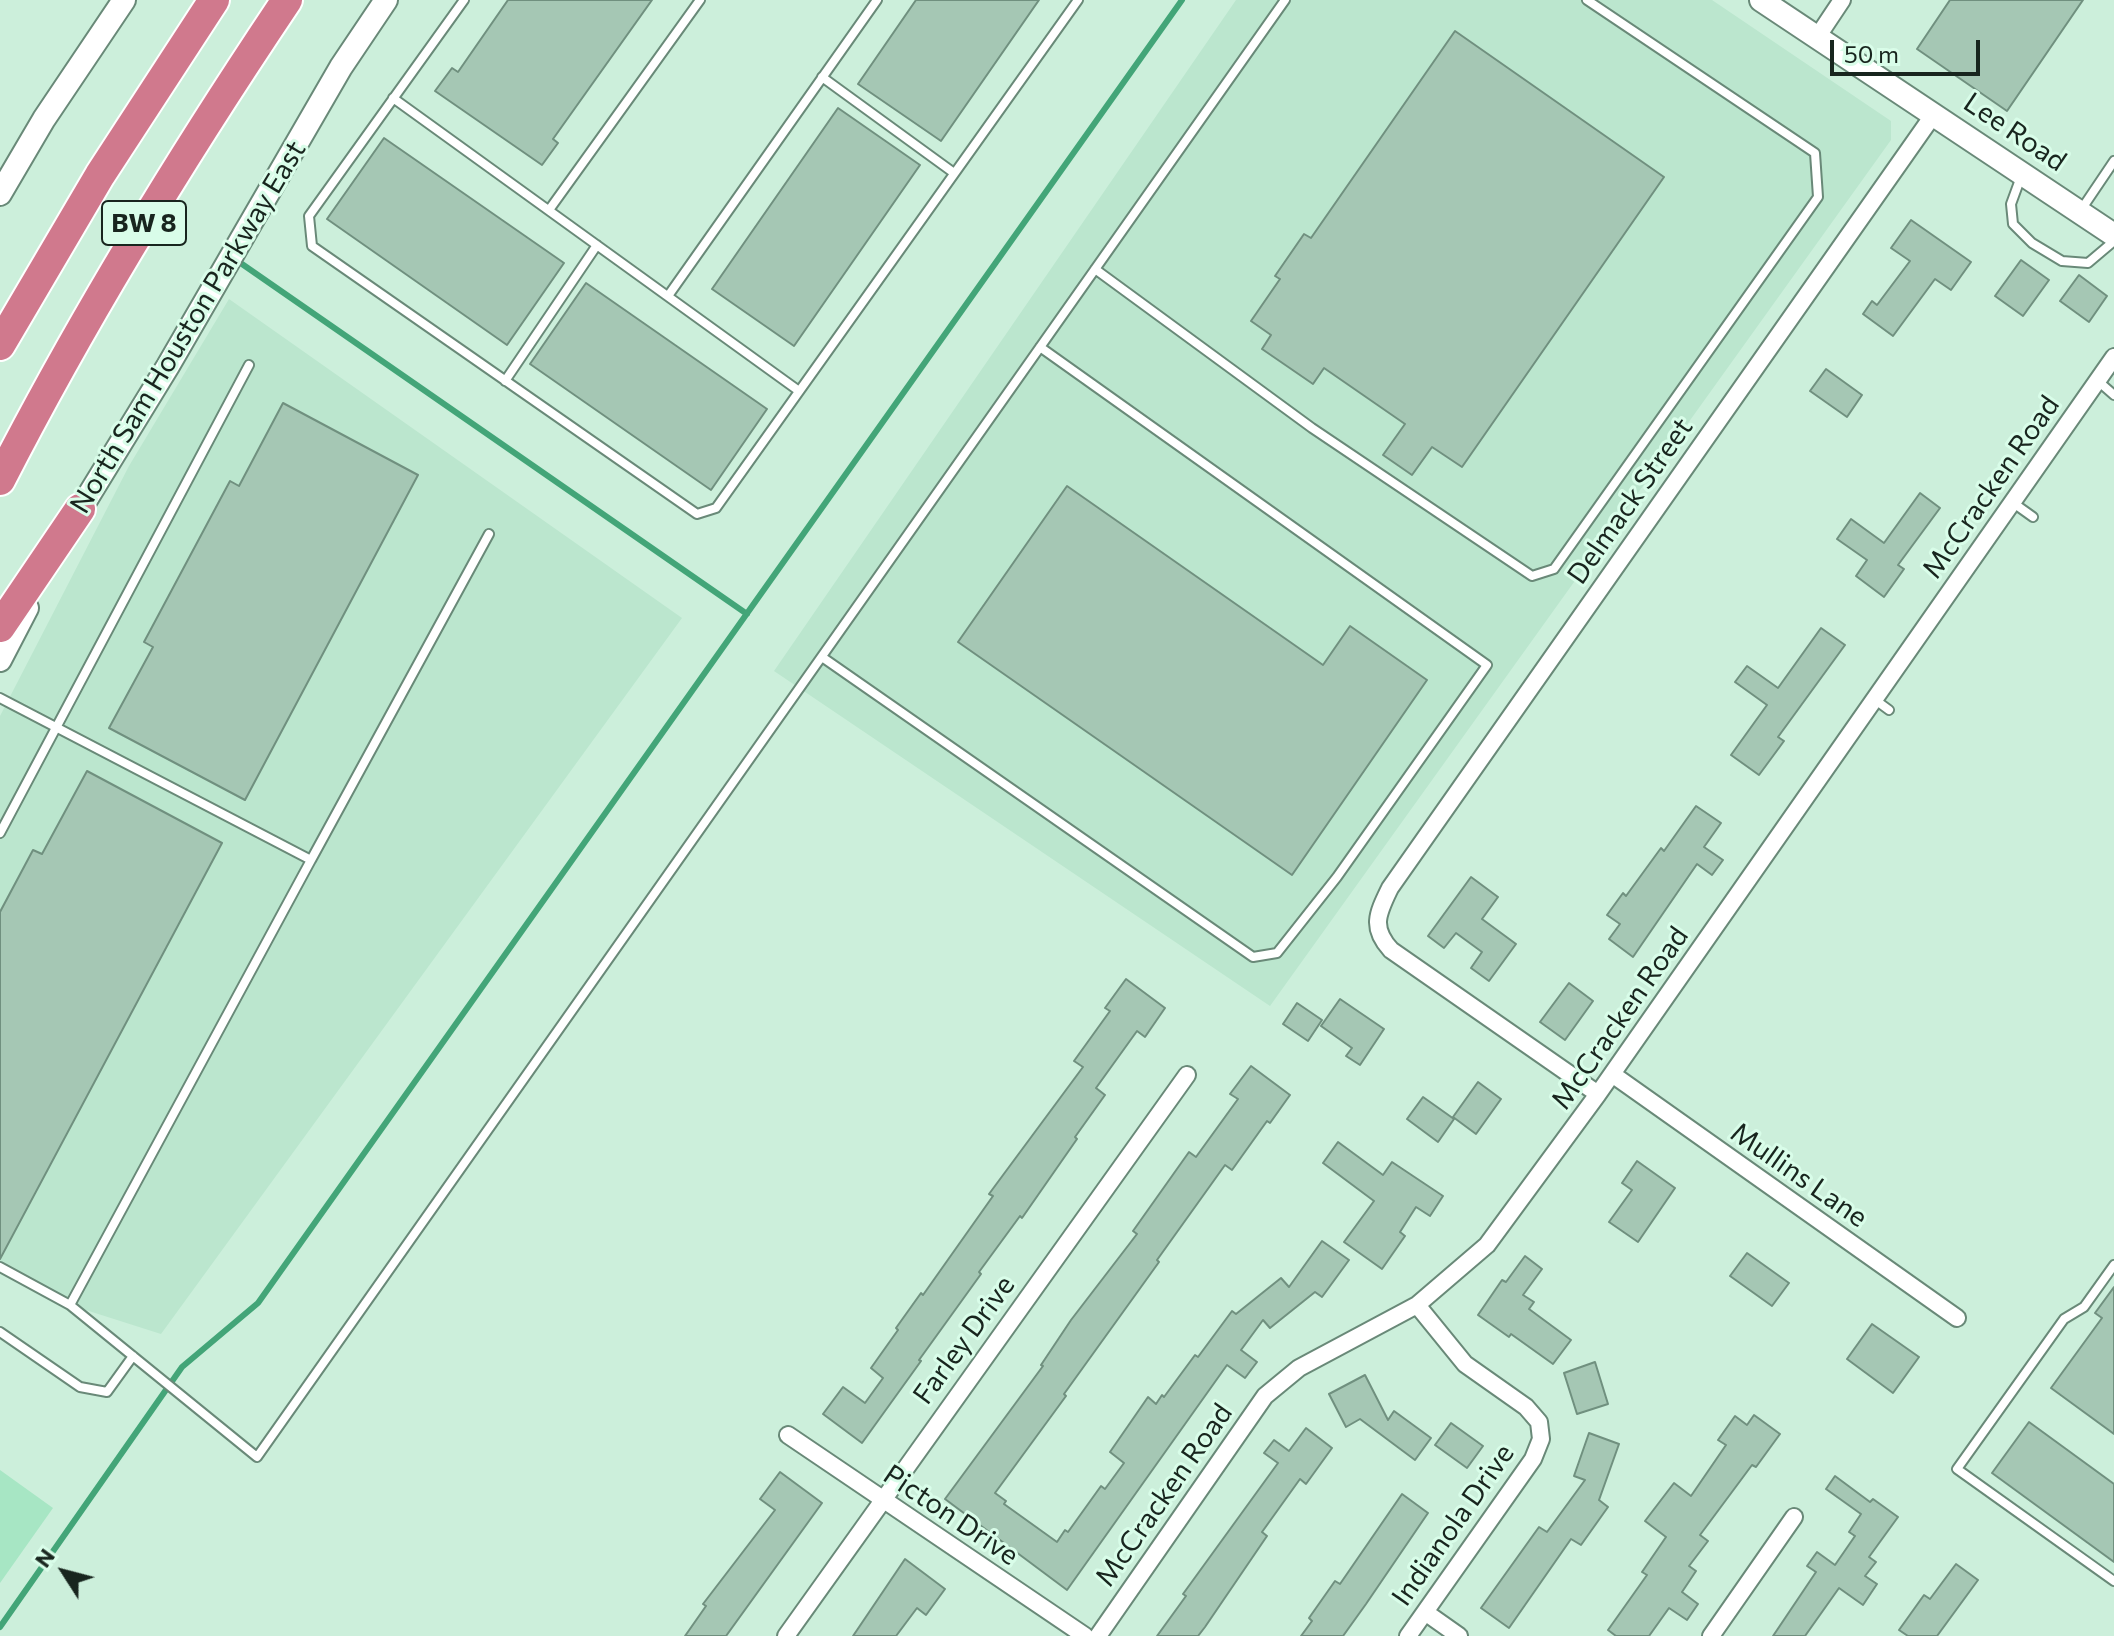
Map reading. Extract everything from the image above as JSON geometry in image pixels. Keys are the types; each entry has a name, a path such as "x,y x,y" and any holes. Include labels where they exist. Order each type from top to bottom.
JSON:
{"highway":[{"path":"148,99 208,0"},
{"name":"BW 8","path":"0,345 148,99 214,0"},
{"name":"BW 8","path":"0,480 123,256 283,6"},
{"path":"0,627 80,509"}],"main road":[{"path":"0,194 44,119 124,0"},
{"name":"North Sam Houston Parkway East","path":"0,660 80,509 168,366 341,67 386,0"},
{"name":"Lee Road","path":"1761,0 2114,235"}],"street":[{"path":"1818,36 1842,0"},
{"name":"Delmack Street","path":"1598,1094 1391,950 1380,938 1377,922 1390,888 1934,114"},
{"name":"McCracken Road","path":"1098,1636 1265,1396 1299,1368 1417,1305 1487,1245 1598,1094 2114,357"},
{"name":"Mullins Lane","path":"1612,1074 1957,1318"},
{"name":"Farley Drive","path":"786,1636 1187,1075"},
{"name":"Indianola Drive","path":"1408,1636 1533,1459 1541,1439 1539,1422 1526,1407 1465,1364 1417,1305"},
{"name":"Picton Drive","path":"788,1435 1085,1636"},
{"path":"1711,1636 1794,1517"},
{"path":"1425,1612 1459,1636"}],"lane":[{"path":"464,0 309,216 312,246 697,514 716,508 1078,0"},
{"path":"549,210 700,0"},
{"path":"668,296 877,0"},
{"path":"0,1267 70,1305 257,1457 1285,0"},
{"path":"1095,269 1312,428 1532,576 1554,569 1818,197 1815,153 1587,0"},
{"path":"822,77 954,173"},
{"path":"393,98 799,391"},
{"path":"2080,212 2114,161"},
{"path":"2023,173 2011,204 2013,224 2032,243 2062,261 2088,263 2114,241"},
{"path":"505,381 597,245"},
{"path":"822,657 1253,957 1277,953 1337,877 1470,690 1487,665 1040,347"},
{"path":"0,833 249,365"},
{"path":"2097,381 2114,395"},
{"path":"2012,502 2033,517"},
{"path":"70,1305 489,534"},
{"path":"0,698 311,860"},
{"path":"1874,699 1889,710"},
{"path":"2114,1265 2084,1307 2064,1319 1957,1469 2114,1581"},
{"path":"0,1332 80,1387 95,1391 107,1392 133,1356"}],"shaded area":[{"path":"1236,0 1712,0 1891,121 1891,140 1270,1006 774,671"},
{"path":"229,299 682,618 161,1334 70,1305 0,1267 0,716 129,466"},
{"path":"0,1470 53,1508 0,1583"}],"building":[{"path":"508,0 652,0 553,139 558,143 542,165 435,91 452,68 458,72"},
{"path":"916,0 1039,0 941,141 858,84"},
{"path":"1950,0 2083,0 2007,111 1917,49"},
{"path":"1455,31 1664,177 1462,467 1432,447 1412,475 1383,455 1405,424 1324,368 1313,384 1262,349 1271,335 1251,321 1280,279 1275,276 1304,234 1311,238"},
{"path":"838,108 920,165 794,346 712,289"},
{"path":"384,138 564,263 507,345 327,219"},
{"path":"1911,220 1971,262 1951,290 1935,279 1893,336 1863,314 1872,301 1877,305 1910,261 1891,248"},
{"path":"2021,260 2049,280 2023,316 1995,296"},
{"path":"2079,275 2107,296 2089,322 2060,301"},
{"path":"586,283 767,409 711,490 530,364"},
{"path":"1826,369 1862,395 1847,417 1810,391"},
{"path":"283,403 418,475 245,800 109,728 153,647 144,642 230,481 239,486"},
{"path":"1067,486 1323,665 1350,626 1427,680 1292,875 958,642"},
{"path":"1920,493 1940,508 1898,565 1904,569 1884,597 1856,576 1867,560 1837,539 1851,519 1884,543"},
{"path":"1821,628 1845,645 1778,737 1784,741 1759,775 1731,755 1767,705 1735,682 1747,666 1778,688"},
{"path":"87,771 222,843 0,1259 0,912 33,850 42,854"},
{"path":"1696,806 1721,823 1704,847 1723,860 1712,875 1697,864 1633,957 1609,939 1620,924 1607,915 1623,893 1626,896 1661,848 1664,851"},
{"path":"1471,877 1498,897 1482,919 1516,944 1489,981 1471,968 1482,952 1456,933 1444,948 1428,936"},
{"path":"1126,979 1165,1008 1145,1037 1137,1031 1096,1088 1105,1095 1075,1137 1077,1139 1022,1218 1020,1216 979,1272 981,1274 862,1443 823,1414 843,1387 865,1403 883,1378 871,1368 898,1330 896,1328 993,1196 989,1194 1083,1067 1074,1061 1110,1011 1105,1008"},
{"path":"1569,983 1593,1001 1565,1040 1540,1022"},
{"path":"1340,999 1384,1029 1360,1065 1346,1056 1352,1048 1321,1026"},
{"path":"1297,1003 1322,1020 1308,1041 1283,1024"},
{"path":"1251,1066 1290,1095 1232,1170 1225,1165 1064,1394 1066,1396 995,1493 1006,1501 1004,1504 1057,1542 1065,1530 1068,1532 1101,1486 1105,1489 1124,1463 1110,1452 1148,1397 1156,1404 1162,1395 1164,1397 1232,1311 1236,1314 1281,1278 1289,1287 1322,1241 1349,1260 1322,1297 1315,1292 1270,1328 1263,1320 1241,1350 1257,1362 1245,1378 1227,1365 1067,1590 945,1499 1043,1366 1071,1320 1137,1234 1133,1231 1189,1152 1196,1157 1238,1099 1230,1094"},
{"path":"1478,1082 1501,1099 1476,1134 1453,1117"},
{"path":"1423,1097 1454,1119 1438,1142 1407,1119"},
{"path":"1338,1142 1383,1175 1392,1162 1443,1196 1430,1216 1416,1207 1400,1232 1405,1236 1382,1269 1344,1242 1374,1201 1323,1163"},
{"path":"1637,1161 1675,1188 1638,1242 1609,1222 1632,1190 1622,1183"},
{"path":"1747,1253 1789,1283 1772,1306 1730,1276"},
{"path":"1525,1256 1542,1269 1523,1295 1534,1302 1529,1309 1571,1340 1553,1364 1478,1315 1502,1280 1506,1282"},
{"path":"2114,1287 2114,1434 2051,1388 2102,1318 2095,1313"},
{"path":"1872,1324 1919,1357 1893,1393 1847,1359"},
{"path":"1595,1362 1608,1404 1577,1414 1564,1373"},
{"path":"1365,1375 1388,1420 1394,1411 1431,1438 1415,1460 1360,1419 1346,1427 1329,1394"},
{"path":"1754,1415 1780,1434 1756,1467 1752,1465 1700,1535 1708,1541 1689,1566 1696,1571 1682,1592 1698,1604 1687,1620 1669,1608 1649,1636 1616,1636 1608,1630 1647,1575 1642,1572 1666,1537 1645,1521 1674,1483 1691,1496 1726,1445 1718,1440 1735,1416 1747,1425"},
{"path":"2029,1422 2114,1484 2114,1562 1992,1473"},
{"path":"1451,1423 1483,1446 1467,1468 1435,1445"},
{"path":"1306,1428 1332,1448 1306,1484 1300,1479 1262,1532 1267,1536 1205,1627 1198,1636 1157,1636 1186,1596 1183,1594 1278,1463 1264,1453 1274,1440 1289,1451"},
{"path":"1589,1433 1619,1444 1599,1500 1608,1507 1581,1545 1571,1539 1509,1628 1481,1608 1539,1527 1547,1532 1585,1480 1574,1476"},
{"path":"780,1472 822,1503 726,1636 685,1636 706,1606 703,1604 775,1510 760,1499"},
{"path":"1835,1476 1870,1502 1873,1499 1898,1517 1869,1557 1876,1562 1865,1576 1877,1584 1863,1605 1839,1588 1805,1636 1773,1636 1816,1572 1807,1566 1817,1552 1835,1565 1855,1536 1849,1532 1861,1514 1826,1489"},
{"path":"1402,1494 1428,1513 1366,1604 1343,1636 1301,1636 1312,1621 1309,1618 1335,1581 1340,1584"},
{"path":"905,1559 945,1589 926,1615 917,1608 896,1636 853,1636"},
{"path":"1956,1564 1978,1580 1937,1636 1908,1636 1899,1630 1924,1595 1930,1599"}],"waterway":[{"path":"0,1627 182,1367 258,1303 1182,0"},
{"path":"242,264 747,614"}]}
